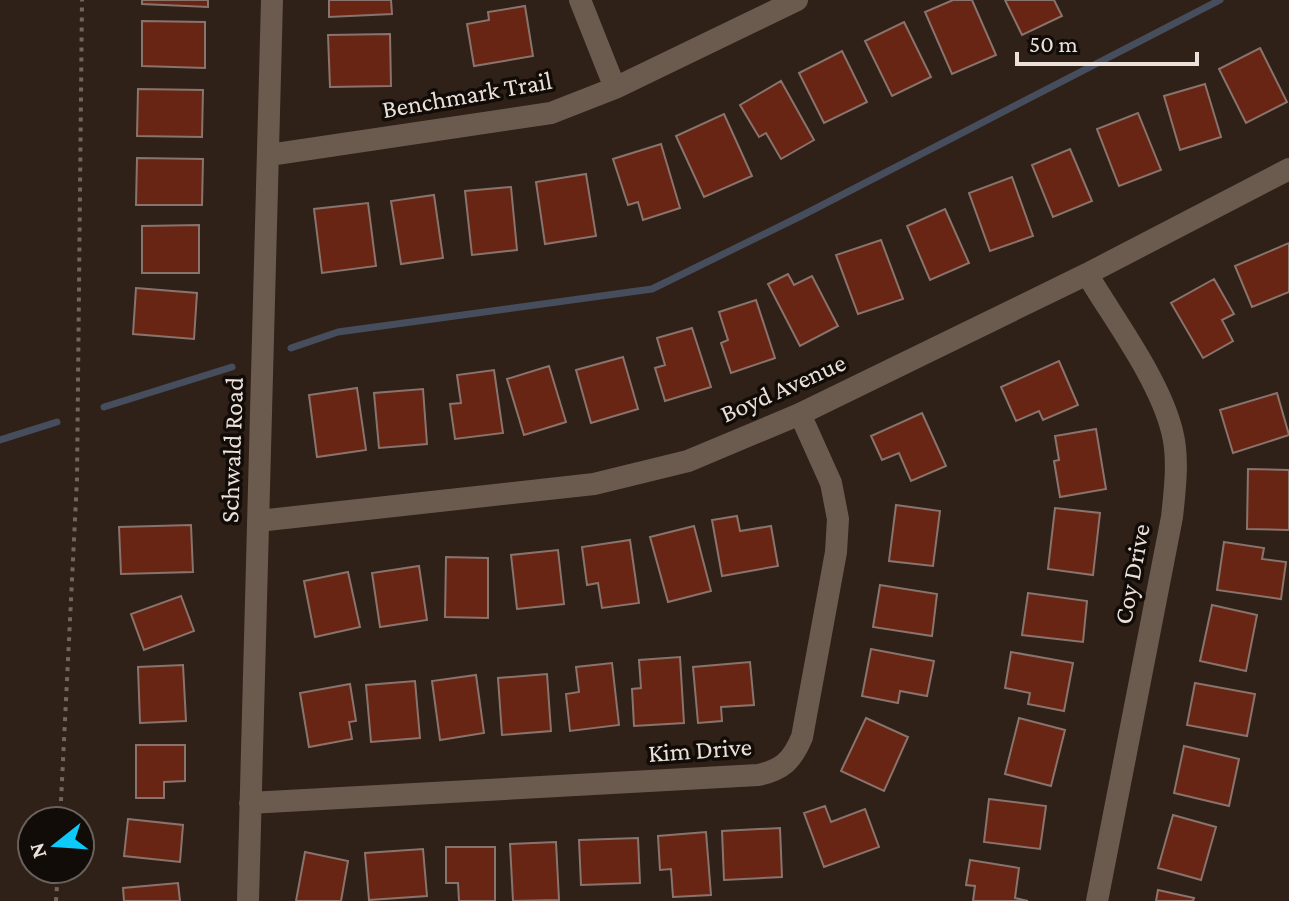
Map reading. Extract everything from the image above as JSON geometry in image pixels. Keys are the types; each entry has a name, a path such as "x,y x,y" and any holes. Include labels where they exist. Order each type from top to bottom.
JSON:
{"street":[{"name":"Schwald Road","path":"248,901 272,0"},
{"path":"580,0 615,88"},
{"name":"Benchmark Trail","path":"269,155 551,113 615,88 797,0"},
{"name":"Boyd Avenue","path":"258,521 594,484 688,461 800,414 1087,274 1289,169"},
{"name":"Coy Drive","path":"1087,274 1156,391 1172,430 1175,454 1172,517 1097,901"},
{"name":"Kim Drive","path":"250,803 742,776 779,771 795,755 802,737 838,530 831,483 800,414"}],"path":[{"path":"61,805 77,479 82,0"}],"building":[{"path":"142,0 208,0 208,7 142,4"},
{"path":"329,0 391,0 392,14 329,17"},
{"path":"953,0 972,0 996,55 952,74 925,12"},
{"path":"1005,0 1054,0 1062,16 1022,35"},
{"path":"525,6 533,56 474,66 467,24 489,20 488,12"},
{"path":"142,21 205,22 205,68 142,66"},
{"path":"904,22 931,77 892,96 865,41"},
{"path":"390,34 391,86 330,87 328,35"},
{"path":"1260,48 1287,102 1246,123 1219,69"},
{"path":"842,51 867,102 824,123 799,73"},
{"path":"781,81 814,140 781,159 766,133 759,137 740,105"},
{"path":"1205,84 1221,137 1180,150 1164,96"},
{"path":"138,89 203,90 202,137 137,136"},
{"path":"1138,113 1161,170 1119,186 1097,129"},
{"path":"724,114 752,176 704,197 676,136"},
{"path":"661,144 680,208 643,220 638,202 628,205 613,159"},
{"path":"1070,149 1092,201 1053,217 1032,165"},
{"path":"137,158 203,159 202,205 136,205"},
{"path":"586,174 596,236 545,244 536,182"},
{"path":"1012,177 1033,236 990,251 969,193"},
{"path":"511,187 517,250 472,255 465,191"},
{"path":"434,195 443,258 401,264 391,201"},
{"path":"368,203 376,266 322,273 314,209"},
{"path":"945,209 969,263 930,280 907,226"},
{"path":"199,225 199,273 142,273 142,226"},
{"path":"881,240 903,299 858,314 836,255"},
{"path":"1289,243 1289,292 1252,307 1235,266"},
{"path":"788,274 794,285 812,276 838,326 800,346 768,284"},
{"path":"1214,279 1234,314 1222,320 1233,341 1203,358 1171,303"},
{"path":"136,288 197,293 194,339 133,334"},
{"path":"756,300 775,358 731,373 721,343 728,340 719,312"},
{"path":"692,328 711,387 665,401 655,368 665,365 657,338"},
{"path":"623,357 638,409 591,423 576,370"},
{"path":"1059,361 1078,405 1043,420 1039,411 1016,421 1001,387"},
{"path":"549,366 566,422 524,435 507,379"},
{"path":"494,370 503,433 455,439 450,404 461,403 457,375"},
{"path":"357,388 366,450 317,457 309,395"},
{"path":"423,389 427,444 379,448 374,393"},
{"path":"1277,393 1289,435 1233,453 1220,410"},
{"path":"922,413 946,466 911,481 899,453 882,460 871,436"},
{"path":"1096,429 1106,489 1060,497 1054,461 1059,460 1055,436"},
{"path":"1248,469 1289,470 1289,530 1247,529"},
{"path":"896,505 940,511 933,566 889,561"},
{"path":"1055,508 1100,513 1093,575 1048,569"},
{"path":"737,516 740,531 771,526 778,566 722,576 712,520"},
{"path":"191,525 193,572 121,574 119,527"},
{"path":"694,526 711,591 668,602 650,537"},
{"path":"630,540 639,603 602,608 598,583 587,585 582,547"},
{"path":"1224,542 1264,548 1262,559 1286,562 1281,599 1217,590"},
{"path":"558,550 564,604 517,609 511,555"},
{"path":"446,557 488,558 488,618 445,617"},
{"path":"419,566 427,620 380,627 372,573"},
{"path":"348,572 360,627 315,637 304,581"},
{"path":"880,585 937,594 932,636 873,627"},
{"path":"1028,593 1087,601 1083,642 1022,635"},
{"path":"181,596 194,631 144,650 131,614"},
{"path":"1212,605 1257,615 1246,671 1200,661"},
{"path":"871,649 934,661 927,696 900,691 898,703 862,696"},
{"path":"1011,652 1073,663 1064,711 1028,704 1030,693 1005,688"},
{"path":"680,657 684,723 634,726 632,689 641,688 639,660"},
{"path":"750,662 754,705 721,707 722,721 698,723 693,667"},
{"path":"612,663 619,725 570,731 566,694 579,692 576,667"},
{"path":"183,665 186,721 140,723 138,667"},
{"path":"547,674 551,731 502,735 498,678"},
{"path":"476,675 484,733 440,740 432,681"},
{"path":"415,681 420,738 371,742 366,685"},
{"path":"1195,683 1255,694 1247,736 1187,725"},
{"path":"350,684 356,721 349,722 352,739 309,747 300,693"},
{"path":"866,718 908,737 884,791 841,771"},
{"path":"1019,718 1065,730 1051,786 1005,774"},
{"path":"136,745 185,745 185,781 164,782 164,798 136,798"},
{"path":"1184,746 1239,759 1229,806 1174,793"},
{"path":"989,799 1046,806 1040,849 984,842"},
{"path":"825,806 831,822 865,809 879,847 824,867 804,813"},
{"path":"1173,815 1216,827 1201,880 1158,868"},
{"path":"128,819 183,825 180,862 124,856"},
{"path":"780,828 782,877 724,880 722,831"},
{"path":"706,832 711,895 673,897 671,869 660,870 658,836"},
{"path":"638,838 640,883 581,885 579,840"},
{"path":"556,842 559,900 513,901 510,844"},
{"path":"446,847 495,847 495,901 459,901 458,883 446,883"},
{"path":"423,849 427,896 369,900 365,853"},
{"path":"305,852 348,861 341,901 296,901"},
{"path":"970,860 1019,868 1015,898 1028,901 973,901 975,886 966,885"},
{"path":"178,883 180,901 124,901 123,888"},
{"path":"1158,890 1194,898 1193,901 1156,901"}],"waterway":[{"path":"291,348 338,332 652,289 801,216 1220,0"},
{"path":"104,407 232,367"},
{"path":"0,440 57,422"}]}
